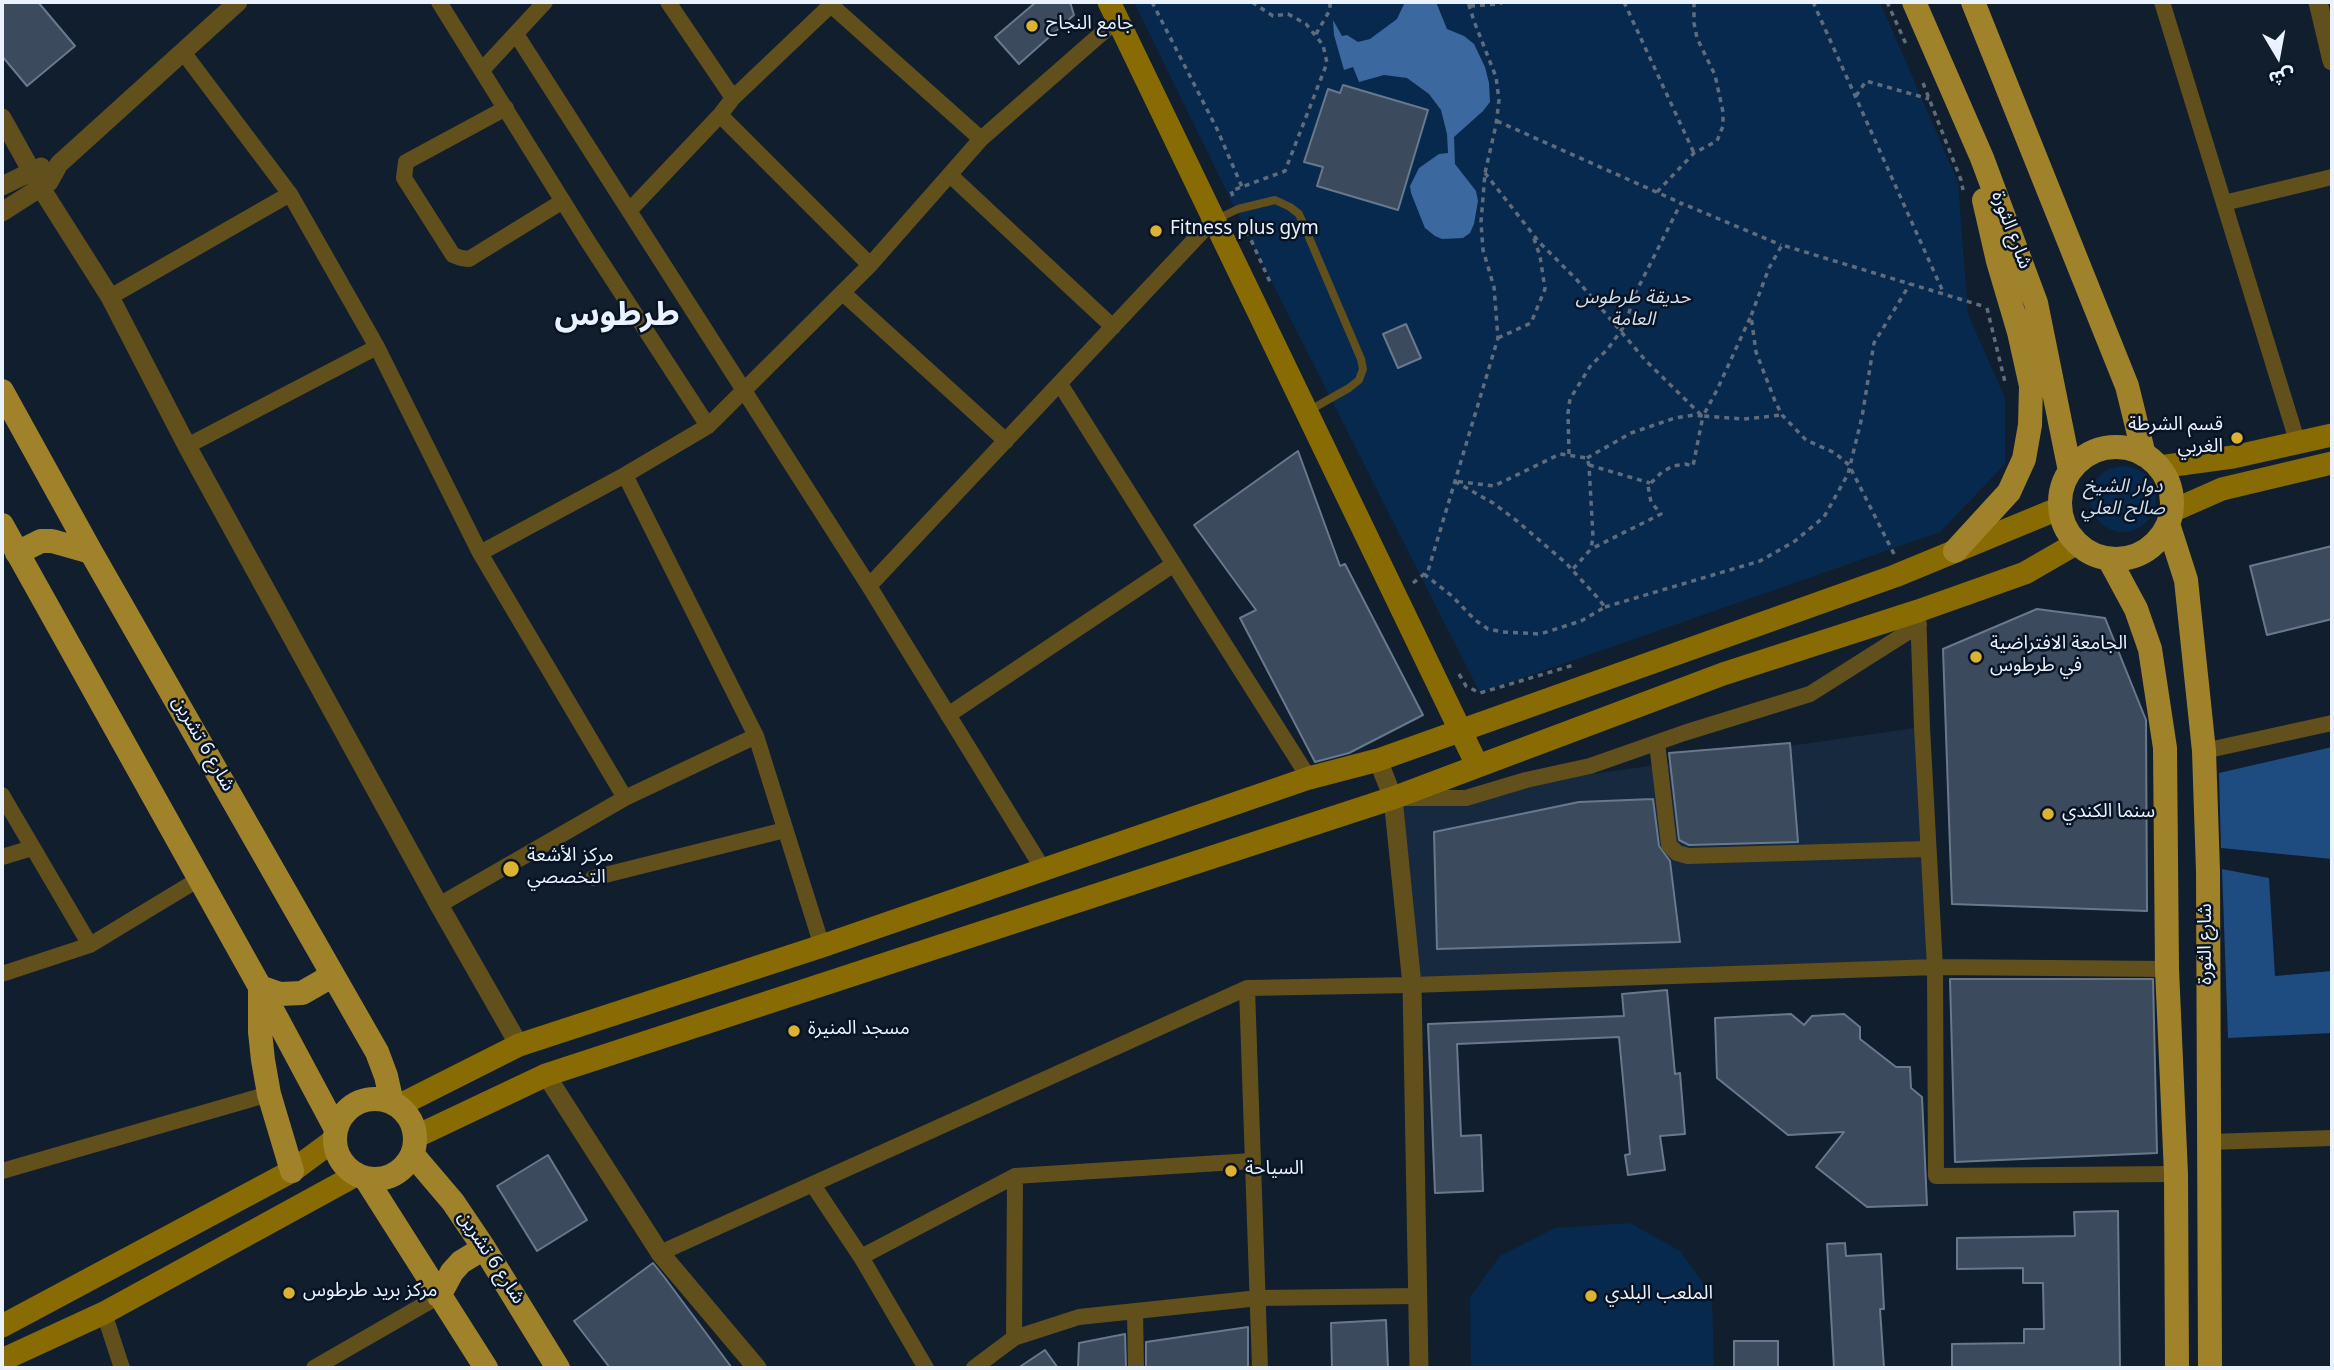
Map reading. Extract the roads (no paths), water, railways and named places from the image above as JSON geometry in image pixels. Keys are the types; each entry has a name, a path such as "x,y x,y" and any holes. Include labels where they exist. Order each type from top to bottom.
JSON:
{"main road":[{"name":"شارع الثورة","path":"1914,2 1982,158 2036,303 2070,471"},
{"path":"1973,2 2127,386 2151,461 2169,488 2170,517 2159,540 2144,551 2127,558 2109,559 2096,555 2077,543 2064,525 2060,508 2064,482 2082,459 2096,451 2120,448 2151,461 2222,459 2332,435"},
{"path":"1113,10 1477,765"},
{"path":"1955,551 2008,492 2024,458 2030,425 2031,386 1983,193 1982,158"},
{"name":"شارع 6 تشرين","path":"2,391 377,1052 395,1104"},
{"path":"2170,517 2222,489 2332,463"},
{"path":"395,1104 519,1045 822,947 1309,778 1378,760 1895,576 2060,508"},
{"name":"شارع الثورة","path":"2170,517 2186,580 2204,751 2208,871 2210,1368"},
{"path":"2,526 9,558 200,879 260,987 335,1134 337,1154 345,1167 361,1177 380,1180 394,1175 405,1166 414,1146 413,1125 407,1114 395,1104 381,1099 358,1103 348,1109 341,1118 335,1134 292,1171 2,1326"},
{"path":"9,558 41,541 52,541 91,552"},
{"path":"414,1146 546,1075 1393,798 1723,674 1918,618 2025,573 2077,543"},
{"name":"شارع الثورة","path":"2109,559 2136,609 2150,649 2165,748 2167,969 2176,1174 2177,1368"},
{"path":"260,987 280,994 302,993 323,981 331,972"},
{"path":"260,987 260,1032 270,1094 292,1171"},
{"name":"شارع 6 تشرين","path":"414,1146 484,1248 558,1368"},
{"path":"361,1177 486,1368"},
{"path":"2,1360 104,1313 361,1177"},
{"path":"439,1296 452,1272 461,1262 484,1248"}],"street":[{"path":"2,212 49,182 60,164 238,2"},
{"path":"439,2 708,426"},
{"path":"482,69 545,2"},
{"path":"668,2 733,98"},
{"path":"2162,2 2298,444"},
{"path":"2318,2 2332,61"},
{"path":"629,211 733,98 833,3 981,139"},
{"path":"480,554 708,426 870,265 981,139 1113,10"},
{"path":"516,34 869,586 1042,869"},
{"path":"183,52 290,194 377,347 480,554 625,799"},
{"path":"506,108 406,163 404,178 453,255 461,258 469,259 563,201"},
{"path":"720,115 870,265"},
{"path":"2,118 41,188 110,297 187,446 439,905 519,1045"},
{"path":"2,186 31,170 60,164"},
{"path":"950,175 1113,327"},
{"path":"2224,203 2332,177"},
{"path":"110,297 290,194"},
{"path":"869,586 1213,220"},
{"path":"843,293 1006,441"},
{"path":"187,446 377,347"},
{"path":"1060,384 1309,778"},
{"path":"625,475 756,736 822,947"},
{"path":"948,715 1174,564"},
{"path":"1393,798 1466,798 1526,780 1590,766 1810,694 1918,618"},
{"path":"1918,618 1935,967 1936,1176 2176,1174"},
{"path":"2204,751 2332,723"},
{"path":"439,905 625,799 756,736"},
{"path":"1657,743 1669,845 1676,853 1688,856 1928,849"},
{"path":"1378,760 1393,798 1412,985 1419,1368"},
{"path":"2,795 90,945"},
{"path":"593,877 785,830"},
{"path":"2,857 32,848"},
{"path":"2,974 90,945 200,879"},
{"path":"660,1253 1247,988 1935,967 2167,969"},
{"path":"1247,988 1260,1368"},
{"path":"546,1075 660,1253 757,1368"},
{"path":"2,1171 270,1094"},
{"path":"2209,1142 2332,1138"},
{"path":"861,1257 1015,1176 1252,1161"},
{"path":"1014,1338 1015,1176"},
{"path":"813,1185 861,1257 926,1368"},
{"path":"314,1368 439,1296"},
{"path":"974,1368 1014,1338 1079,1317 1259,1298 1418,1296"},
{"path":"1135,1311 1136,1368"},
{"path":"104,1313 122,1368"}],"lane":[{"path":"1213,220 1238,209 1275,200 1290,206 1299,214 1363,369 1359,380 1307,411"}],"place":[{"name":"جامع النجاح","path":"1032,26"},
{"name":"Fitness plus gym","path":"1156,231"},
{"name":"قسم الشرطة الغربي","path":"2237,438"},
{"name":"الجامعة الافتراضية في طرطوس","path":"1976,657"},
{"name":"سنما الكندي","path":"2048,814"},
{"name":"مركز الأشعة التخصصي","path":"511,869"},
{"name":"مسجد المنيرة","path":"794,1031"},
{"name":"السياحة","path":"1231,1171"},
{"name":"مركز بريد طرطوس","path":"289,1293"},
{"name":"الملعب البلدي","path":"1591,1296"}],"district":[{"name":"طرطوس","path":"617,320"}],"park label":[{"name":"حديقة طرطوس العامة","path":"1633,311"},
{"name":"دوار الشيخ صالح العلي","path":"2123,500"}]}
